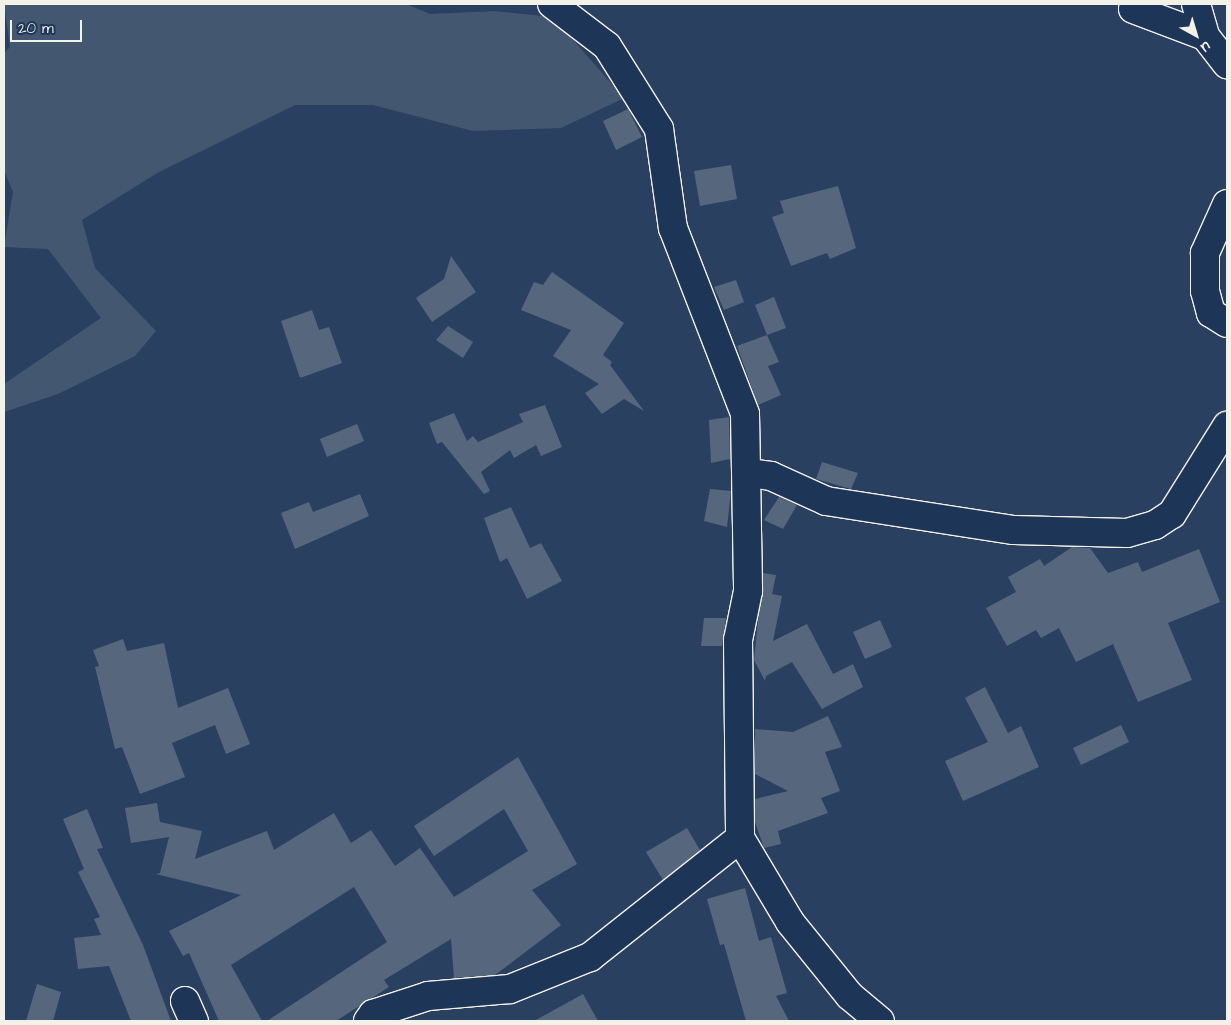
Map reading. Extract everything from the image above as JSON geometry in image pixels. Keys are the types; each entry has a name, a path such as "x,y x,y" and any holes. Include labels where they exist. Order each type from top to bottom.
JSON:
{"street":[{"path":"552,4 607,46 659,129 672,228 745,414 748,473 748,591 738,640 740,838 790,922 850,996 880,1021"},
{"path":"1196,4 1205,36 1227,64"},
{"path":"1133,9 1205,36"},
{"path":"1227,204 1205,253 1205,291 1211,313 1227,323"},
{"path":"748,473 771,476 826,501 1014,530 1127,534 1155,525 1172,514 1227,426"},
{"path":"368,1021 373,1014 428,996 510,989 590,957 740,838"}],"shaded area":[{"path":"4,4 406,4 430,14 494,11 553,17 624,98 561,128 473,131 373,105 295,105 157,173 82,220 95,268 156,331 135,356 58,394 4,412 4,384 101,318 48,249 4,247 13,192 4,170 4,53 10,47"}],"building":[{"path":"628,109 642,137 616,150 603,121"},
{"path":"731,165 737,199 700,206 694,171"},
{"path":"838,186 856,248 830,259 827,253 791,266 772,217 784,213 780,201"},
{"path":"451,256 476,292 432,322 416,298 444,279"},
{"path":"552,272 624,323 603,355 612,362 610,365 644,411 624,399 602,414 585,393 599,384 553,356 571,330 521,310 534,282 543,285"},
{"path":"736,280 744,302 724,310 714,287"},
{"path":"774,297 786,328 767,335 755,305"},
{"path":"312,310 319,330 329,327 342,363 300,378 281,321"},
{"path":"448,326 473,342 463,358 436,340"},
{"path":"767,335 779,362 768,366 781,395 758,405 737,346"},
{"path":"545,405 562,447 541,456 536,445 514,458 510,450 481,472 490,491 484,494 442,442 437,444 429,423 454,413 467,441 473,436 478,442 523,422 519,414"},
{"path":"729,417 730,459 711,463 709,420"},
{"path":"357,424 364,441 327,457 320,439"},
{"path":"822,462 858,473 851,489 816,479"},
{"path":"710,489 731,491 727,527 704,521"},
{"path":"360,494 369,516 295,549 281,513 309,502 313,512"},
{"path":"779,497 797,505 783,529 764,520"},
{"path":"511,507 530,548 541,543 562,581 527,599 507,558 500,562 484,518"},
{"path":"1072,547 1090,548 1108,573 1138,562 1142,572 1199,549 1220,602 1168,623 1192,680 1138,702 1113,644 1076,662 1059,628 1041,638 1036,630 1007,646 986,608 1016,592 1008,577 1040,559 1044,566"},
{"path":"763,573 776,575 772,594 782,596 773,641 807,624 833,674 853,664 863,687 822,709 792,662 766,676 765,681 754,660"},
{"path":"704,618 726,618 722,646 701,646"},
{"path":"880,620 892,647 865,659 853,632"},
{"path":"123,639 127,651 164,643 178,708 228,688 250,744 226,754 215,725 172,743 185,777 140,794 122,747 115,749 95,667 99,666 93,650"},
{"path":"985,687 1008,733 1021,726 1039,767 963,801 945,761 988,742 965,698"},
{"path":"828,716 842,747 825,752 840,791 821,798 828,813 778,831 781,844 764,848 755,822 755,799 788,791 755,774 755,729 793,732"},
{"path":"1121,725 1129,742 1081,765 1073,748"},
{"path":"518,757 577,864 532,890 561,925 495,975 454,978 451,939 384,980 389,987 336,1021 267,1021 387,942 354,887 231,965 262,1021 219,1021 189,953 183,956 169,931 241,895 156,874 160,873 169,837 131,843 125,808 157,803 160,822 202,831 195,859 267,831 274,850 334,813 351,843 371,830 395,866 420,848 454,897 528,851 504,809 434,856 414,826"},
{"path":"87,809 103,848 97,849 143,945 171,1021 131,1021 109,966 78,969 74,938 101,935 94,919 100,917 78,872 84,869 63,819"},
{"path":"687,828 700,850 663,880 646,852"},
{"path":"745,888 759,941 771,937 787,993 776,996 789,1021 746,1021 724,944 720,945 707,899"},
{"path":"37,984 61,992 53,1021 26,1021"},
{"path":"583,994 598,1021 534,1021"}]}
